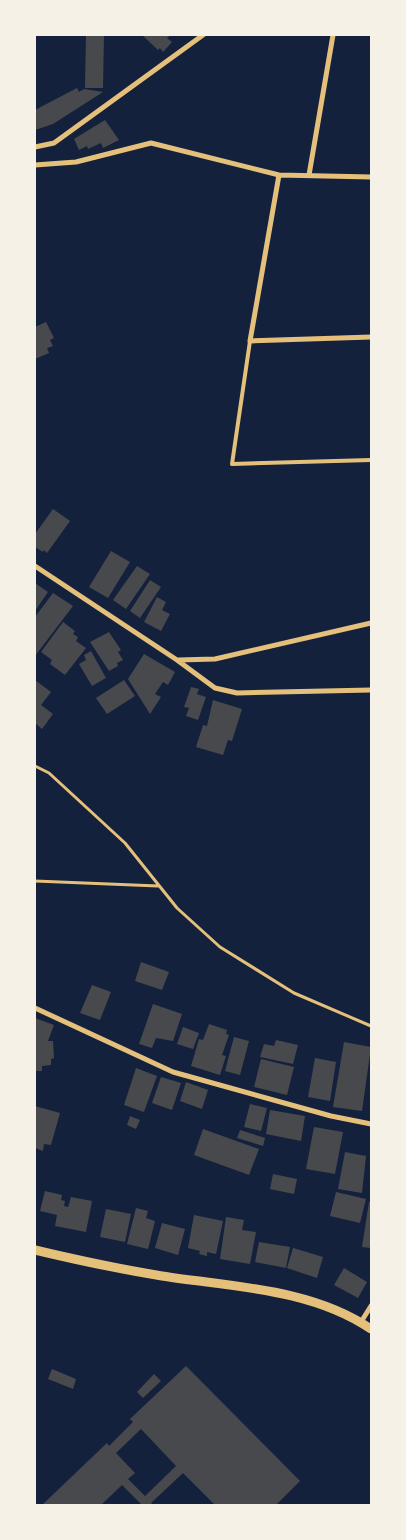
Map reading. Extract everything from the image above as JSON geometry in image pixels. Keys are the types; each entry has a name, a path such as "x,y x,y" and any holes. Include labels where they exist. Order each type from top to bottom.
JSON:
{"street":[{"path":"35,147 54,144 203,35"},
{"path":"309,175 333,35"},
{"path":"35,165 76,162 151,143 279,175 371,177"},
{"path":"279,175 250,340 371,336"},
{"path":"35,566 177,660 215,688 237,694 371,690"},
{"path":"177,660 215,659 371,623"},
{"path":"35,1008 173,1072 330,1116 371,1124"},
{"path":"35,1250 161,1276 288,1295 327,1307 361,1322 371,1329"},
{"path":"361,1322 371,1306"}],"lane":[{"path":"250,340 232,464 371,460"}],"path":[{"path":"35,766 55,778 125,843 177,908 220,947 243,964 294,993 371,1026"},
{"path":"35,880 159,886"}],"building":[{"path":"86,35 104,35 103,88 85,88"},
{"path":"142,35 170,35 167,38 172,42 163,52 160,48 158,50"},
{"path":"77,88 79,92 84,89 103,92 53,124 35,130 35,110"},
{"path":"105,120 119,140 103,148 101,143 88,149 87,146 79,150 74,139"},
{"path":"46,322 54,338 50,340 53,346 47,348 49,353 35,359 35,327"},
{"path":"53,509 70,521 47,553 35,547 35,534"},
{"path":"111,551 130,562 108,598 89,587"},
{"path":"137,566 150,574 126,609 113,600"},
{"path":"150,580 161,587 140,618 130,611"},
{"path":"35,583 48,592 35,611"},
{"path":"53,593 73,606 35,656 35,617"},
{"path":"157,597 166,602 162,610 170,614 161,631 144,622"},
{"path":"63,622 75,631 73,634 78,637 76,641 86,648 65,675 50,664 52,660 41,652"},
{"path":"109,632 121,650 118,652 123,660 117,663 118,666 109,671 90,642"},
{"path":"91,651 106,678 92,686 79,664 86,660 84,655"},
{"path":"144,654 175,672 168,685 163,682 155,694 161,697 150,714 128,679"},
{"path":"35,680 51,692 41,705 53,714 42,729 35,723"},
{"path":"124,680 135,696 107,714 96,698"},
{"path":"191,687 199,689 197,694 206,697 198,720 186,716 189,708 184,707"},
{"path":"213,700 242,709 232,741 228,740 223,755 196,747 203,725 207,726"},
{"path":"141,962 169,972 162,990 135,981"},
{"path":"92,985 111,992 100,1020 80,1013"},
{"path":"153,1004 182,1014 173,1041 156,1038 152,1048 139,1044"},
{"path":"35,1018 54,1025 48,1041 53,1041 54,1058 51,1059 51,1065 42,1066 42,1071 35,1071"},
{"path":"209,1024 227,1030 226,1034 229,1035 222,1055 226,1056 220,1075 191,1066 199,1039 203,1040"},
{"path":"183,1027 199,1033 193,1049 177,1044"},
{"path":"234,1037 249,1041 240,1075 225,1071"},
{"path":"276,1040 298,1045 293,1064 260,1057 264,1044 274,1046"},
{"path":"344,1042 371,1047 362,1111 333,1107"},
{"path":"315,1058 336,1062 330,1101 308,1097"},
{"path":"261,1059 294,1067 287,1095 254,1087"},
{"path":"136,1068 157,1076 144,1112 124,1105"},
{"path":"161,1077 181,1083 172,1110 152,1103"},
{"path":"186,1082 208,1090 202,1109 180,1101"},
{"path":"250,1104 267,1108 261,1131 244,1127"},
{"path":"35,1106 60,1113 51,1145 44,1144 43,1151 35,1148"},
{"path":"270,1110 305,1116 301,1141 266,1134"},
{"path":"130,1116 140,1120 136,1129 127,1125"},
{"path":"314,1127 343,1132 335,1174 306,1169"},
{"path":"203,1129 259,1149 249,1175 194,1155"},
{"path":"240,1130 265,1138 263,1146 237,1138"},
{"path":"345,1152 366,1156 362,1193 338,1189"},
{"path":"273,1174 297,1179 294,1194 270,1189"},
{"path":"45,1191 62,1195 61,1200 65,1201 64,1206 68,1207 71,1197 92,1201 86,1232 55,1226 57,1215 40,1211"},
{"path":"336,1192 366,1199 360,1223 330,1216"},
{"path":"369,1202 371,1202 371,1248 362,1247"},
{"path":"136,1208 148,1211 146,1218 155,1221 148,1249 127,1244"},
{"path":"106,1209 131,1214 125,1242 100,1237"},
{"path":"194,1215 223,1221 216,1254 207,1252 207,1256 199,1254 200,1251 188,1248"},
{"path":"226,1217 244,1220 242,1230 256,1232 250,1264 220,1259"},
{"path":"162,1223 185,1229 178,1255 155,1248"},
{"path":"259,1242 290,1247 286,1268 255,1262"},
{"path":"293,1248 323,1257 317,1278 287,1268"},
{"path":"344,1268 367,1282 358,1298 334,1285"},
{"path":"186,1366 300,1481 276,1505 215,1505 183,1473 151,1503 153,1505 142,1505 122,1485 101,1505 42,1505 107,1443 109,1446 133,1422 130,1419","holes":["141,1429 176,1466 145,1496 128,1479 135,1473 116,1453"]},
{"path":"52,1369 76,1379 73,1389 48,1379"},
{"path":"154,1374 161,1381 143,1398 137,1392"}]}
